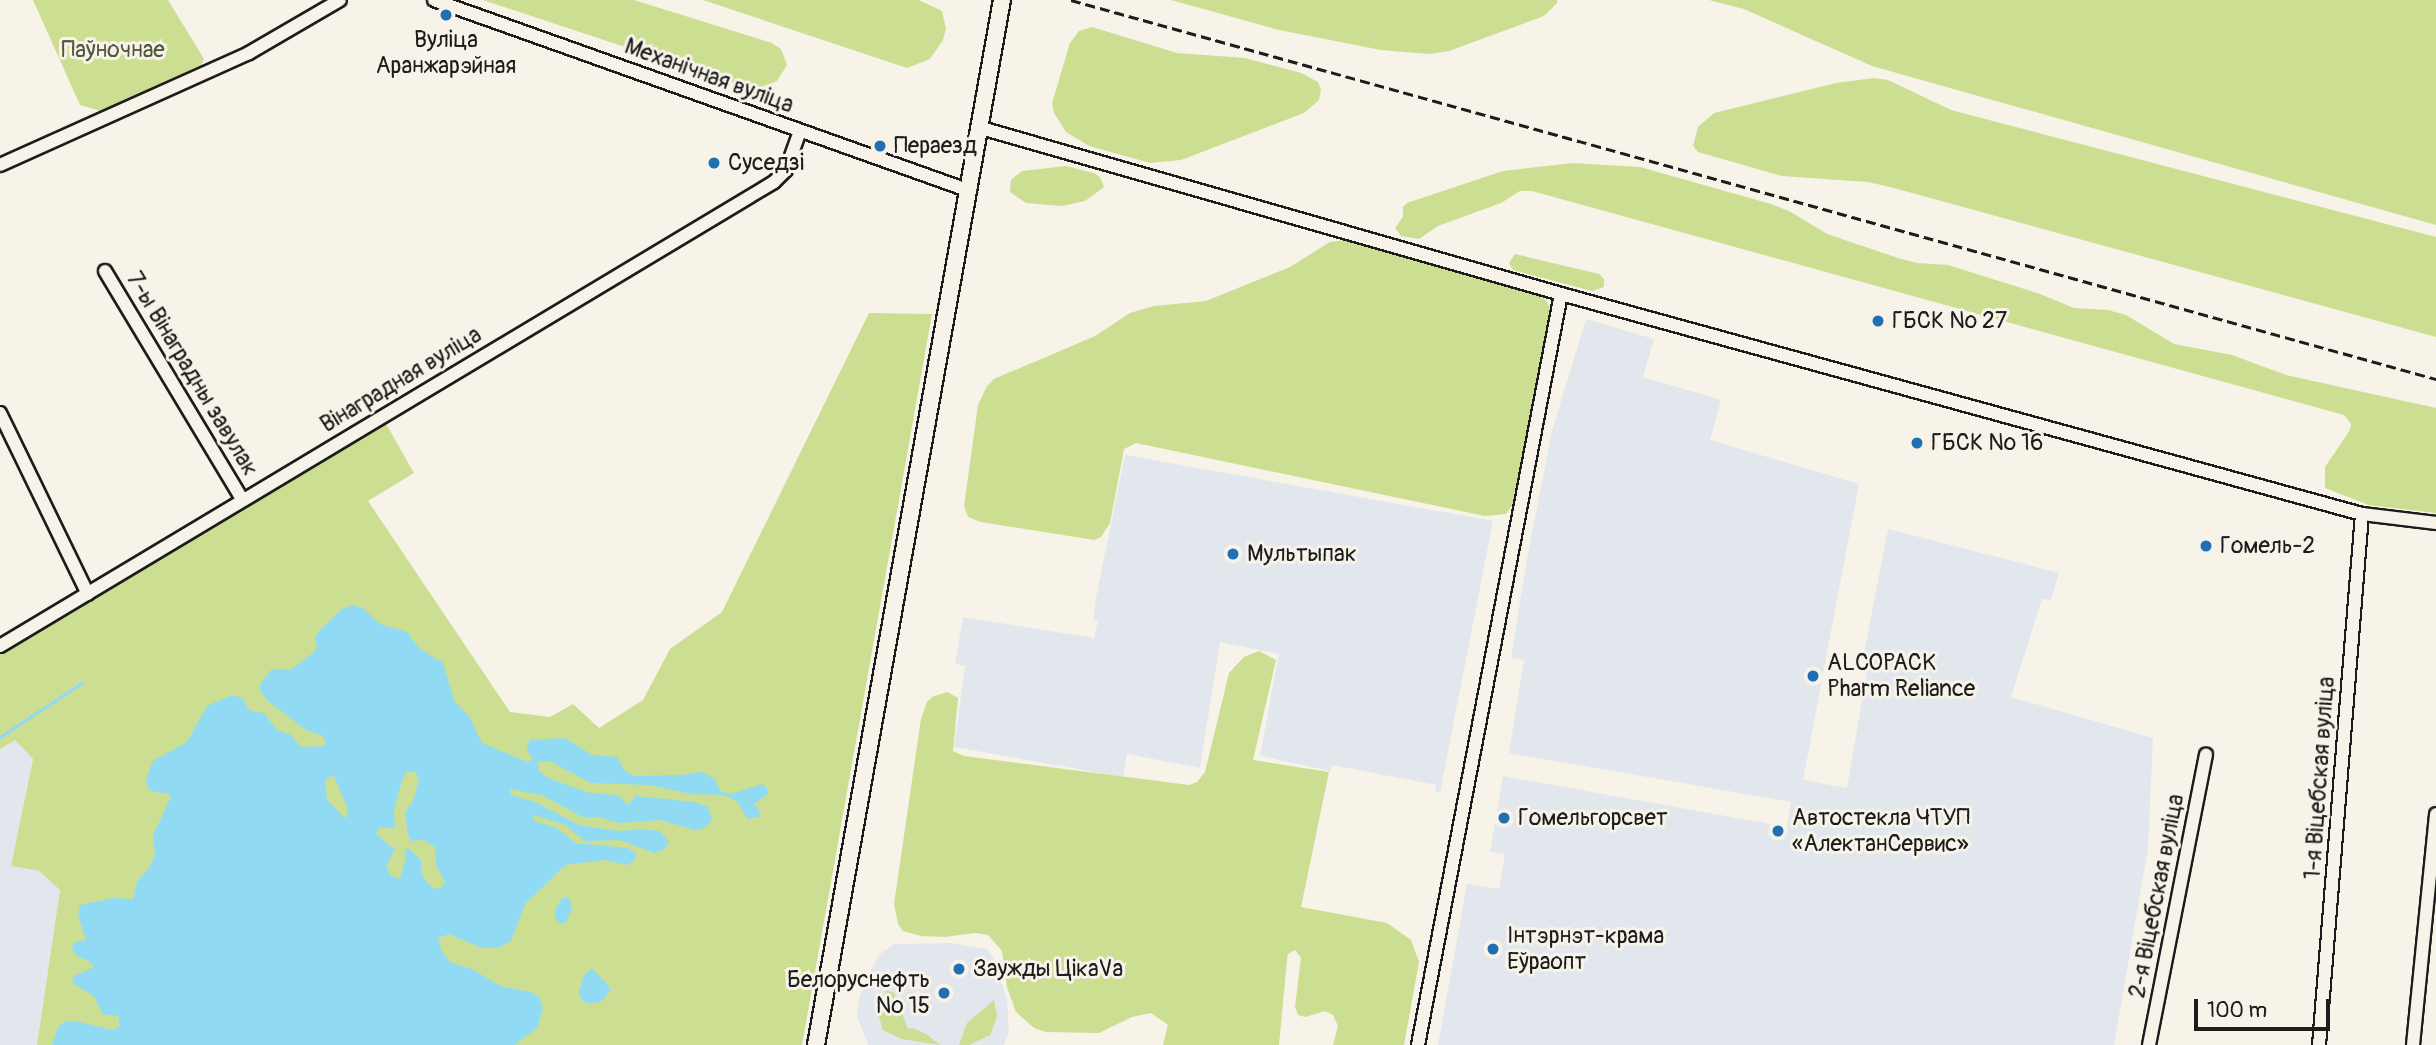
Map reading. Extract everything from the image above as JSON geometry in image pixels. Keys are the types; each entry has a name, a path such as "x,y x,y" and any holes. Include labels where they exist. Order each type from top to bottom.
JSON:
{"main road":[{"path":"816,1045 1002,0"}],"street":[{"path":"0,165 249,53 340,0"},
{"name":"Механічная вуліца","path":"434,0 970,191"},
{"path":"981,128 1561,294 2362,514 2436,523"},
{"name":"Вінаградная вуліца","path":"0,646 774,182 786,170 800,131"},
{"name":"7-ы Вінаградны завулак","path":"105,271 242,499"},
{"path":"1418,1045 1561,294"},
{"path":"0,412 88,594"},
{"name":"1-я Віцебская вуліца","path":"2319,1045 2362,514"},
{"name":"2-я Віцебская вуліца","path":"2149,1045 2206,755"},
{"path":"2413,1045 2436,814"}],"shaded area":[{"path":"1586,319 1654,339 1643,377 1721,400 1710,440 1859,484 1803,780 1847,788 1868,665 1875,662 1863,658 1888,529 2059,573 2051,600 2042,599 2011,697 2153,738 2148,849 2114,1045 1438,1045 1467,884 1499,889 1505,854 1490,852 1503,776 1787,827 1791,802 1509,753 1524,660 1511,658 1526,564 1552,431"},
{"path":"1125,455 1493,521 1440,793 1435,792 1436,785 1332,765 1331,771 1260,756 1279,654 1220,642 1200,768 1127,754 1123,777 954,747 965,666 955,664 963,617 1094,638 1098,620 1093,619 1096,598"},
{"path":"15,739 33,759 11,866 39,871 60,890 37,1045 0,1045 0,749"},
{"path":"952,943 987,949 993,958 1007,999 1009,1032 1004,1045 868,1045 857,1016 859,999 864,982 880,954 894,944"}],"green space":[{"name":"Паўночнае","path":"33,0 168,0 204,59 201,65 101,111 80,105"},
{"path":"483,0 634,0 772,43 781,49 787,65 777,81 759,88 746,87"},
{"path":"703,0 919,0 942,11 946,29 943,40 930,59 907,68"},
{"path":"1171,0 1557,0 1557,3 1544,16 1449,51 1430,54 1381,50 1279,30"},
{"path":"1709,0 2436,0 2436,225 1872,66 1744,9"},
{"path":"1092,27 1177,53 1245,58 1301,73 1318,82 1321,90 1319,100 1304,113 1181,160 1150,163 1089,146 1066,132 1054,113 1052,103 1070,43 1079,31"},
{"path":"1874,78 1888,80 1951,110 2436,237 2436,337 1894,188 1868,182 1782,176 1698,152 1693,146 1698,127 1714,113 1836,83"},
{"path":"1573,163 1640,167 1771,204 1791,212 1827,234 1898,258 1917,263 1948,265 2040,294 2074,308 2108,310 2126,315 2174,344 2232,355 2286,375 2436,408 2436,513 2369,505 2325,488 2325,467 2350,430 2351,424 2344,415 1532,191 1520,191 1501,203 1438,226 1419,239 1401,236 1395,228 1403,217 1403,207 1407,203 1503,171"},
{"path":"1066,166 1094,173 1100,177 1104,187 1085,201 1062,206 1026,203 1010,192 1011,180 1022,171"},
{"path":"1353,239 1528,290 1545,299 1550,308 1517,499 1506,514 1485,516 1136,443 1124,449 1110,523 1101,537 1094,540 981,522 968,517 964,506 978,405 987,386 994,379 1095,336 1130,313 1154,306 1206,301 1290,267 1330,242"},
{"path":"1515,254 1599,274 1604,279 1604,287 1592,291 1513,270 1509,263"},
{"path":"869,313 932,314 802,1045 37,1045 60,890 39,871 11,866 33,759 15,740 0,749 0,652 385,422 414,473 368,501 510,712 550,717 573,704 599,728 643,700 670,649 722,612"},
{"path":"1259,651 1276,660 1253,760 1329,772 1301,907 1387,923 1411,940 1419,962 1404,1045 1333,1045 1338,1026 1333,1015 1325,1011 1305,1017 1298,1015 1295,1007 1301,958 1295,950 1288,954 1279,1045 1163,1045 1168,1025 1151,1013 1132,1017 1099,1033 1046,1032 1034,1028 1016,1012 1007,987 1002,951 988,935 976,933 944,937 921,936 903,931 898,924 894,904 921,719 927,702 932,697 947,692 958,698 953,751 964,756 1189,785 1197,782 1205,772 1229,673 1244,657"},
{"path":"886,990 894,993 908,1029 913,1028 926,1034 940,1045 901,1039 883,1030 878,1013"},
{"path":"994,1000 997,1016 990,1035 969,1045 959,1045 967,1023"}],"water":[{"path":"353,605 364,609 380,624 407,632 419,648 443,663 454,700 470,718 482,743 528,762 533,759 526,749 530,740 565,738 592,755 617,757 625,771 634,776 702,772 715,779 720,791 731,794 762,784 767,788 768,794 754,804 760,812 759,817 747,819 738,802 725,795 690,794 650,785 591,783 551,762 538,762 539,771 550,779 590,793 617,795 628,805 636,796 694,802 708,807 712,820 705,828 695,830 660,820 620,823 598,817 582,817 542,795 510,789 511,795 533,801 579,825 619,831 660,831 669,842 664,849 654,853 620,840 584,841 566,825 534,815 534,821 555,827 576,843 628,848 636,853 635,860 627,865 604,860 565,865 525,904 511,941 498,948 482,948 449,934 438,938 442,952 450,962 472,969 500,986 531,992 540,998 543,1008 537,1028 514,1045 52,1045 58,1027 65,1022 76,1021 112,1030 120,1026 118,1016 102,1014 94,996 72,983 74,976 94,967 92,963 77,956 71,948 75,942 86,940 78,914 80,905 113,898 133,899 137,882 151,865 155,854 153,835 171,797 168,793 154,792 148,788 146,779 153,761 187,742 207,706 232,695 242,698 250,711 264,713 277,730 291,735 301,747 326,746 323,736 306,730 269,702 260,691 260,684 272,669 292,669 313,653 317,648 315,638 319,631 342,609","holes":["407,771 415,772 419,779 413,801 405,812 408,836 411,841 424,840 435,847 436,865 445,882 440,889 433,888 427,882 421,873 421,860 408,848 404,851 406,858 400,879 390,875 386,866 395,850 376,834 379,828 395,828 394,810","334,776 347,807 348,815 345,818 327,800 325,782 328,777"]},
{"path":"569,897 572,908 566,922 561,924 555,918 556,908 562,898"},
{"path":"592,968 611,989 602,1001 589,1004 580,998 579,992 584,975"}],"waterway":[{"path":"0,737 82,683"}],"railway":[{"path":"1071,0 2436,379"}],"place":[{"name":"Вуліца Аранжарэйная","path":"446,15"},
{"name":"Пераезд","path":"880,146"},
{"name":"Суседзі","path":"714,163"},
{"name":"ГБСК № 27","path":"1878,321"},
{"name":"ГБСК № 16","path":"1917,443"},
{"name":"Гомель-2","path":"2206,546"},
{"name":"Мультыпак","path":"1233,554"},
{"name":"ALCOPACK Pharm Reliance","path":"1813,676"},
{"name":"Гомельгорсвет","path":"1504,818"},
{"name":"Автостекла ЧТУП «АлектанСервис»","path":"1778,831"},
{"name":"Інтэрнэт-крама Еўраопт","path":"1493,949"},
{"name":"Заужды ЦікаVа","path":"959,969"},
{"name":"Белоруснефть № 15","path":"944,993"}]}
